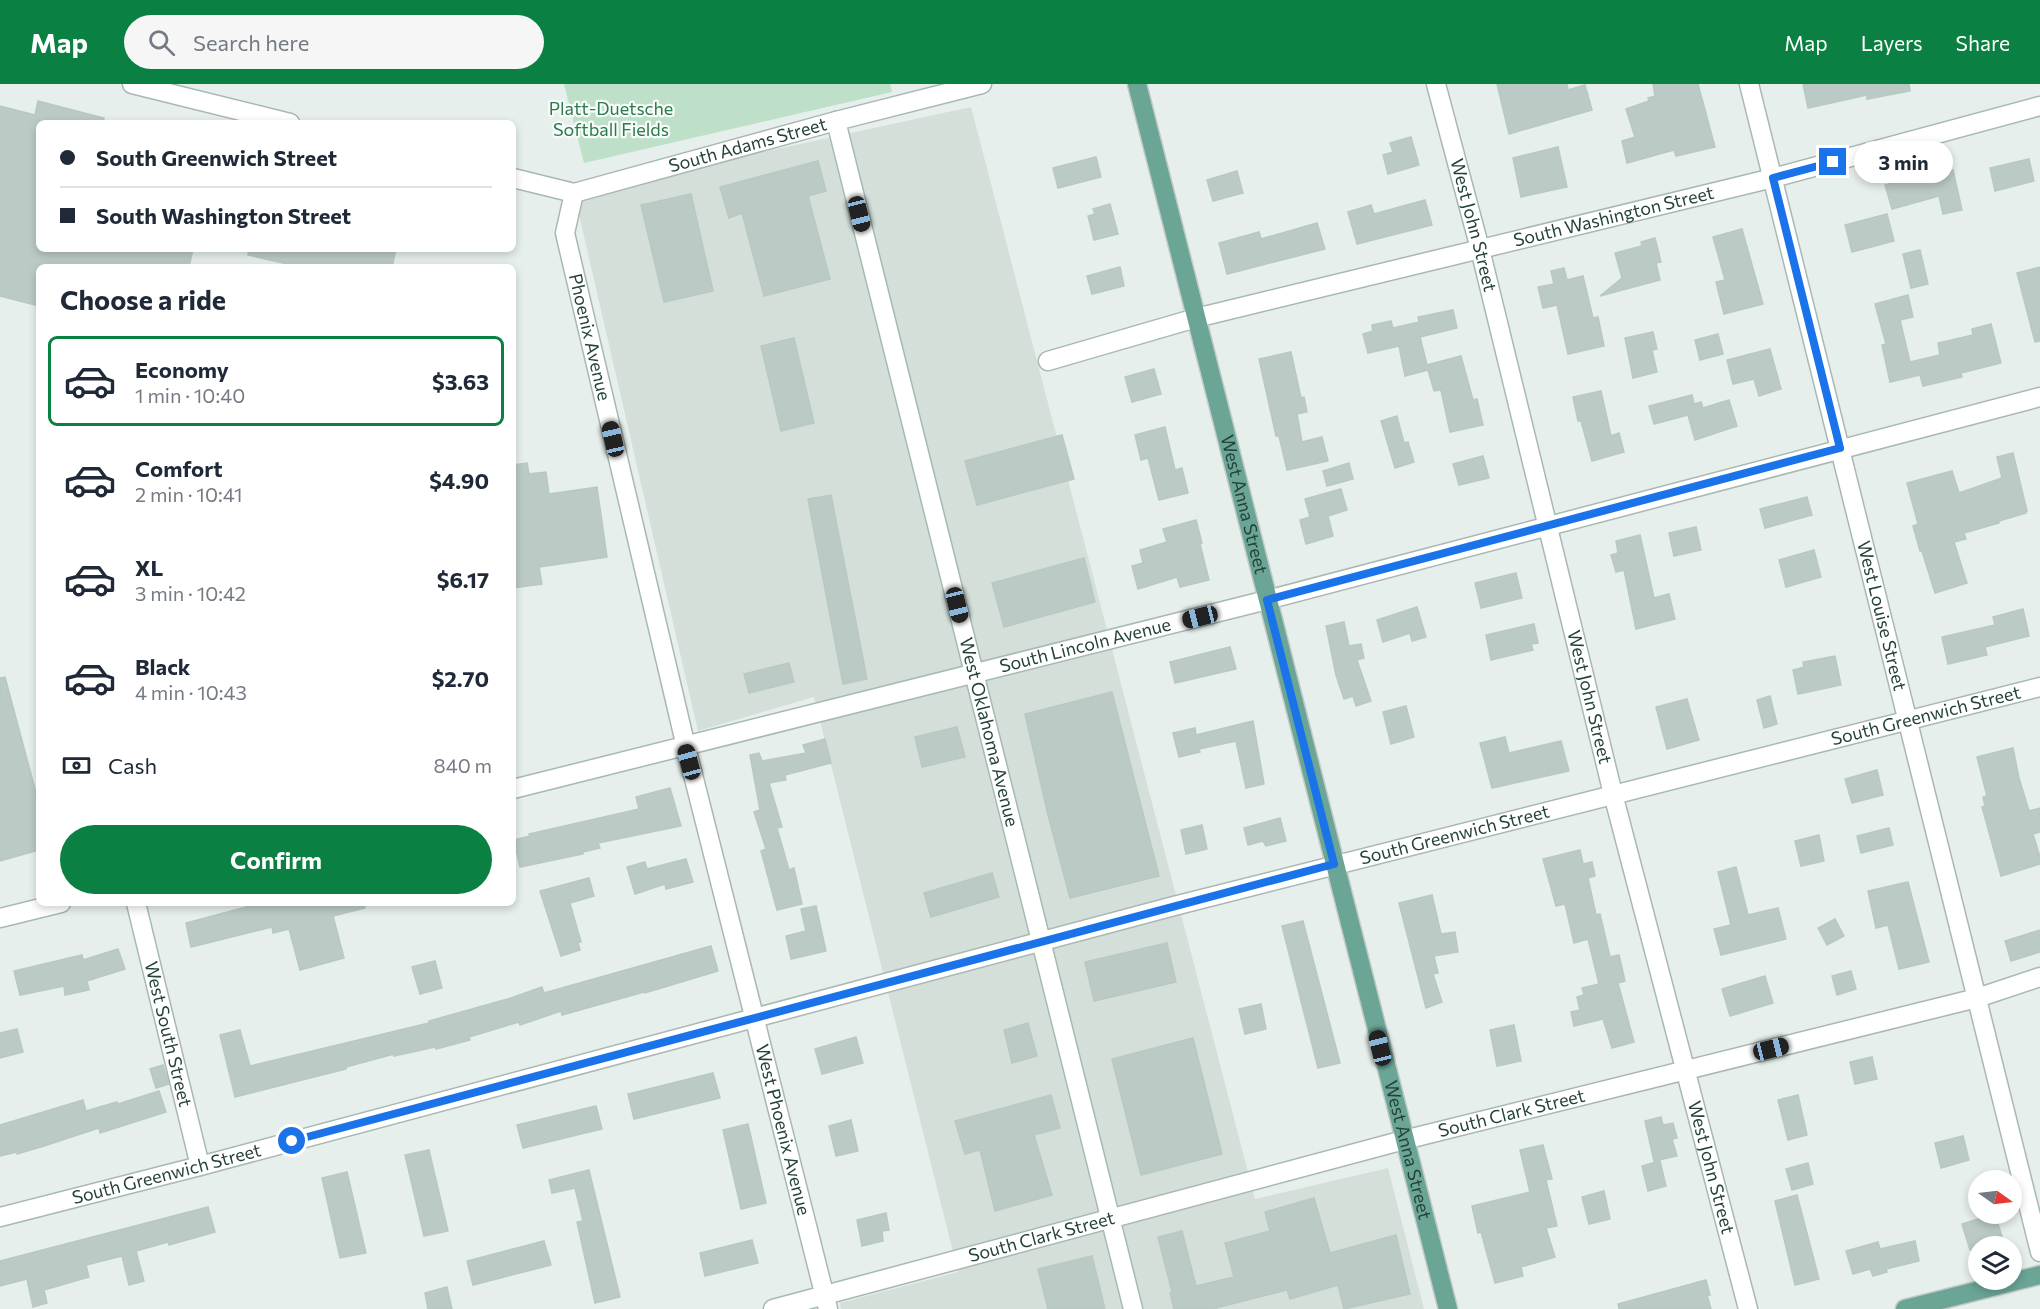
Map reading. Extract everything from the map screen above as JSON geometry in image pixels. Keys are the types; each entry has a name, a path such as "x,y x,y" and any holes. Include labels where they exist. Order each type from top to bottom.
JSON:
{"main road":[{"name":"West Anna Street","path":"1137,84 1448,1309"},
{"path":"1905,1309 2040,1275"}],"street":[{"path":"132,84 278,120"},
{"name":"South Adams Street","path":"516,179 574,193 836,121 982,84"},
{"name":"West John Street","path":"1436,84 1480,249 1613,794 1748,1309"},
{"name":"West Louise Street","path":"1749,84 2040,1252"},
{"name":"South Washington Street","path":"1048,361 1196,318 1773,178 2040,106"},
{"name":"West Oklahoma Avenue","path":"836,121 1133,1309"},
{"name":"Phoenix Avenue","path":"574,193 565,233 686,747"},
{"name":"South Lincoln Avenue","path":"516,788 1267,600 2040,397"},
{"name":"South Greenwich Street","path":"0,1217 200,1166 1334,864 2040,687"},
{"name":"West Phoenix Avenue","path":"686,747 826,1303"},
{"path":"0,918 49,906"},
{"name":"West South Street","path":"137,906 200,1166"},
{"name":"South Clark Street","path":"773,1309 826,1303 1111,1219 1404,1140 1977,998 2040,977"}],"shaded area":[{"path":"971,107 1255,1199 1388,1168 1424,1309 841,1309 840,1303 958,1272 814,697 698,731 574,193"}],"green space":[{"name":"Platt-Duetsche Softball Fields","path":"564,84 890,84 892,92 584,163"}],"building":[{"path":"1497,84 1567,84 1568,90 1585,85 1592,110 1509,134"},
{"path":"1653,84 1698,84 1715,147 1676,156 1674,150 1627,163 1622,141 1635,137 1626,109 1649,101 1648,98 1655,96"},
{"path":"1803,84 1909,84 1910,91 1867,99 1867,95 1808,108"},
{"path":"38,101 104,118 104,120 36,120 36,252 192,252 190,264 36,264 36,305 0,296 0,106 35,115"},
{"path":"1411,137 1419,165 1388,174 1383,155 1393,152 1390,143"},
{"path":"1558,147 1567,187 1521,197 1513,158"},
{"path":"1096,157 1101,177 1058,188 1053,168"},
{"path":"2029,159 2034,181 1995,191 1990,168"},
{"path":"818,161 826,191 808,196 830,279 764,296 742,213 729,218 720,187"},
{"path":"1953,170 1962,210 1943,214 1939,196 1892,209 1885,185 1911,178 1912,181"},
{"path":"1237,171 1243,193 1213,201 1207,180"},
{"path":"691,194 713,291 664,302 641,205"},
{"path":"1425,200 1432,225 1357,244 1348,212 1371,205 1374,214"},
{"path":"1110,204 1118,234 1094,240 1088,216 1095,214 1093,209"},
{"path":"1887,214 1894,241 1852,252 1845,225"},
{"path":"1317,223 1325,249 1227,274 1219,243 1259,232 1261,239"},
{"path":"1742,229 1763,304 1724,314 1716,282 1725,280 1713,237"},
{"path":"1655,238 1661,262 1656,263 1660,280 1600,296 1622,278 1615,253 1642,246 1641,242"},
{"path":"1920,250 1928,284 1911,288 1903,254"},
{"path":"248,252 395,252 393,264 288,264 248,255"},
{"path":"1120,267 1124,286 1092,294 1087,276"},
{"path":"2040,267 2040,341 2035,342 2017,273"},
{"path":"1564,268 1567,280 1583,276 1593,318 1598,317 1604,346 1568,354 1557,305 1543,308 1538,287 1554,284 1551,271"},
{"path":"1908,295 1913,317 1900,320 1910,362 1940,355 1938,343 1973,335 1972,329 1991,324 2001,363 1961,373 1962,377 1923,386 1920,375 1890,382 1882,345 1886,344 1875,304"},
{"path":"1453,310 1457,328 1420,337 1427,365 1461,356 1473,400 1477,399 1483,425 1450,432 1441,390 1434,391 1428,370 1405,376 1399,346 1368,353 1363,334 1373,331 1372,325 1391,321 1393,328 1419,322 1418,317"},
{"path":"1653,332 1657,349 1652,350 1657,372 1633,378 1625,338"},
{"path":"1718,334 1723,354 1700,360 1695,340"},
{"path":"794,338 814,423 781,431 761,346"},
{"path":"1770,349 1781,389 1759,396 1754,379 1733,384 1727,360"},
{"path":"1291,352 1301,398 1304,397 1307,412 1297,414 1302,442 1322,437 1328,461 1287,470 1279,436 1276,436 1259,359"},
{"path":"1154,369 1161,394 1132,402 1125,377"},
{"path":"1601,391 1611,436 1619,433 1624,452 1592,461 1581,421 1578,421 1573,397"},
{"path":"1692,395 1694,404 1701,402 1703,408 1729,400 1737,426 1695,440 1688,415 1654,424 1649,406"},
{"path":"1397,416 1404,443 1408,442 1414,462 1395,468 1381,421"},
{"path":"1165,427 1175,470 1182,468 1188,493 1159,500 1148,458 1141,460 1135,435"},
{"path":"1062,435 1074,479 977,505 965,461"},
{"path":"2013,453 2026,513 1964,533 1966,539 1954,542 1967,583 1935,593 1913,526 1918,524 1907,483 1952,471 1959,493 2002,478 1997,457"},
{"path":"1483,456 1489,478 1459,485 1453,464"},
{"path":"527,463 529,474 546,472 549,494 597,487 607,557 539,567 542,584 516,588 516,465"},
{"path":"1349,463 1353,479 1327,486 1323,471"},
{"path":"1341,489 1347,510 1328,516 1333,536 1306,544 1300,520 1310,517 1305,499"},
{"path":"831,495 867,679 843,684 808,499"},
{"path":"1807,497 1812,515 1765,528 1760,509"},
{"path":"1196,520 1209,580 1180,587 1177,577 1138,589 1132,566 1143,563 1140,550 1167,542 1163,529"},
{"path":"1696,527 1701,550 1674,556 1669,533"},
{"path":"1640,535 1654,598 1669,594 1675,619 1636,629 1624,570 1616,572 1611,555 1618,553 1616,541"},
{"path":"1814,550 1821,577 1786,587 1779,560"},
{"path":"1084,558 1095,602 1004,627 992,583"},
{"path":"1516,573 1522,598 1481,608 1475,583"},
{"path":"1417,607 1426,637 1412,641 1410,633 1383,642 1377,620"},
{"path":"2023,609 2029,636 1985,647 1987,655 1948,664 1942,637 1995,625 1993,617"},
{"path":"1344,622 1349,646 1361,644 1364,658 1357,660 1371,701 1356,706 1353,696 1344,699 1336,675 1326,626"},
{"path":"1534,624 1538,643 1531,644 1533,650 1491,660 1486,635"},
{"path":"1230,647 1236,669 1175,683 1170,662"},
{"path":"1835,656 1841,685 1798,694 1793,670 1804,667 1803,662"},
{"path":"789,663 794,682 749,693 744,674"},
{"path":"5,677 36,793 36,851 0,861 0,678"},
{"path":"1112,692 1159,876 1070,898 1025,714"},
{"path":"1770,696 1777,724 1764,728 1757,700"},
{"path":"1687,699 1699,740 1667,749 1656,707"},
{"path":"1406,706 1414,737 1391,744 1383,712"},
{"path":"1253,721 1264,784 1246,788 1236,741 1199,749 1200,752 1179,757 1173,733 1195,728 1196,735"},
{"path":"957,727 965,757 922,767 915,737"},
{"path":"1505,737 1509,753 1561,741 1569,771 1492,788 1480,743"},
{"path":"825,739 831,763 785,775 786,780 769,783 782,827 777,828 789,870 794,868 802,904 777,910 761,851 766,849 754,812 760,810 750,755 759,753 762,761 806,753 803,745"},
{"path":"2013,748 2029,811 2040,808 2040,832 2033,834 2040,864 2001,876 1982,807 1985,806 1983,797 1987,796 1977,757"},
{"path":"1877,770 1883,795 1852,803 1845,779"},
{"path":"670,788 681,826 598,843 600,848 583,852 583,854 520,867 516,840 530,836 529,834 639,809 636,797"},
{"path":"1280,818 1286,841 1266,846 1263,841 1248,845 1244,828"},
{"path":"1202,825 1207,849 1186,854 1181,830"},
{"path":"1889,828 1893,845 1861,853 1857,836"},
{"path":"1819,835 1824,861 1801,866 1795,841"},
{"path":"1580,850 1583,864 1592,862 1595,876 1588,878 1596,915 1600,914 1610,957 1619,955 1625,981 1618,983 1634,1042 1612,1048 1603,1019 1574,1026 1571,1012 1580,1010 1577,997 1584,995 1582,988 1599,984 1588,939 1574,943 1565,904 1556,906 1543,859"},
{"path":"686,859 693,882 666,889 665,884 635,894 627,867 645,862 647,869"},
{"path":"1736,867 1748,915 1778,908 1786,939 1721,955 1714,929 1731,925 1718,872"},
{"path":"992,873 999,897 931,917 924,893"},
{"path":"589,878 594,896 570,903 581,942 578,942 580,950 561,956 540,891"},
{"path":"1908,882 1929,962 1899,969 1888,925 1876,928 1868,891"},
{"path":"1432,895 1441,934 1455,932 1458,952 1434,956 1438,973 1433,974 1442,1002 1426,1008 1399,903"},
{"path":"250,906 365,906 365,908 333,916 344,958 300,970 289,929 273,933 272,927 191,947 186,923"},
{"path":"816,906 826,951 791,959 786,936 806,931 801,909"},
{"path":"1835,919 1844,936 1827,945 1818,928"},
{"path":"1303,921 1340,1063 1318,1068 1282,926"},
{"path":"2040,930 2040,952 2011,961 2005,941"},
{"path":"1167,943 1176,982 1094,1001 1085,962"},
{"path":"711,946 718,971 562,1015 561,1011 520,1025 519,1022 469,1037 470,1040 436,1049 435,1047 394,1056 394,1054 346,1067 346,1069 235,1097 220,1035 240,1030 250,1066 429,1023 429,1021 542,987 544,993"},
{"path":"118,949 125,969 87,981 89,990 65,995 64,986 20,995 14,971 82,955 83,960"},
{"path":"435,961 442,988 420,994 412,967"},
{"path":"1851,971 1856,989 1837,995 1832,976"},
{"path":"1765,976 1773,1003 1730,1016 1722,989"},
{"path":"1261,1004 1266,1029 1245,1034 1239,1009"},
{"path":"1028,1023 1037,1056 1012,1063 1004,1030"},
{"path":"1514,1025 1521,1061 1497,1066 1490,1030"},
{"path":"17,1029 23,1052 0,1058 0,1033"},
{"path":"856,1037 863,1063 822,1074 815,1049"},
{"path":"1193,1038 1222,1154 1141,1175 1112,1059"},
{"path":"1872,1057 1877,1079 1855,1084 1850,1062"},
{"path":"163,1065 169,1084 156,1088 150,1069"},
{"path":"713,1073 720,1098 634,1119 628,1094"},
{"path":"159,1091 166,1112 100,1133 99,1128 17,1154 17,1152 0,1156 0,1125 83,1100 86,1111"},
{"path":"1051,1095 1060,1128 1034,1135 1052,1195 995,1211 980,1150 965,1154 955,1121"},
{"path":"1798,1095 1807,1135 1788,1140 1778,1100"},
{"path":"596,1106 602,1129 523,1148 517,1125"},
{"path":"1661,1117 1663,1125 1673,1123 1677,1138 1672,1139 1677,1156 1654,1161 1645,1121"},
{"path":"851,1120 858,1151 836,1156 829,1126"},
{"path":"748,1124 766,1203 741,1209 723,1130"},
{"path":"1963,1136 1969,1160 1941,1168 1935,1143"},
{"path":"1543,1145 1552,1179 1546,1180 1557,1226 1546,1228 1555,1257 1521,1267 1523,1276 1495,1283 1481,1232 1478,1233 1472,1206 1530,1192 1520,1150"},
{"path":"429,1150 448,1231 424,1236 405,1155"},
{"path":"1660,1161 1666,1186 1648,1191 1642,1166"},
{"path":"1808,1163 1813,1184 1792,1190 1786,1169"},
{"path":"589,1170 620,1297 595,1303 577,1222 583,1221 575,1188 552,1193 549,1180"},
{"path":"347,1172 366,1253 340,1258 322,1178"},
{"path":"1604,1191 1610,1219 1589,1224 1582,1197"},
{"path":"1797,1195 1819,1279 1795,1285 1775,1201"},
{"path":"1314,1198 1330,1253 1396,1235 1410,1294 1344,1309 1338,1285 1290,1299 1287,1290 1212,1309 1174,1309 1158,1237 1182,1231 1196,1286 1234,1277 1225,1243 1270,1231 1265,1212"},
{"path":"208,1207 215,1232 169,1245 168,1242 136,1251 144,1281 129,1285 122,1256 86,1265 89,1277 44,1290 47,1303 33,1307 27,1279 0,1286 0,1261"},
{"path":"886,1213 889,1230 882,1231 883,1241 862,1246 857,1220"},
{"path":"1968,1222 1968,1224 1998,1224 2002,1236 1968,1236 1968,1244 1962,1224"},
{"path":"752,1240 758,1263 705,1276 700,1253"},
{"path":"544,1241 551,1265 473,1285 467,1261"},
{"path":"1915,1241 1919,1261 1886,1269 1887,1272 1873,1276 1870,1269 1853,1274 1846,1251 1878,1242 1880,1249"},
{"path":"1092,1256 1105,1309 1048,1309 1038,1269"},
{"path":"1706,1280 1711,1309 1619,1309 1618,1304"},
{"path":"447,1287 452,1309 428,1309 425,1293"}],"route":[{"path":"292,1141 1334,864 1267,600 1840,448 1773,178 1833,162"}]}
